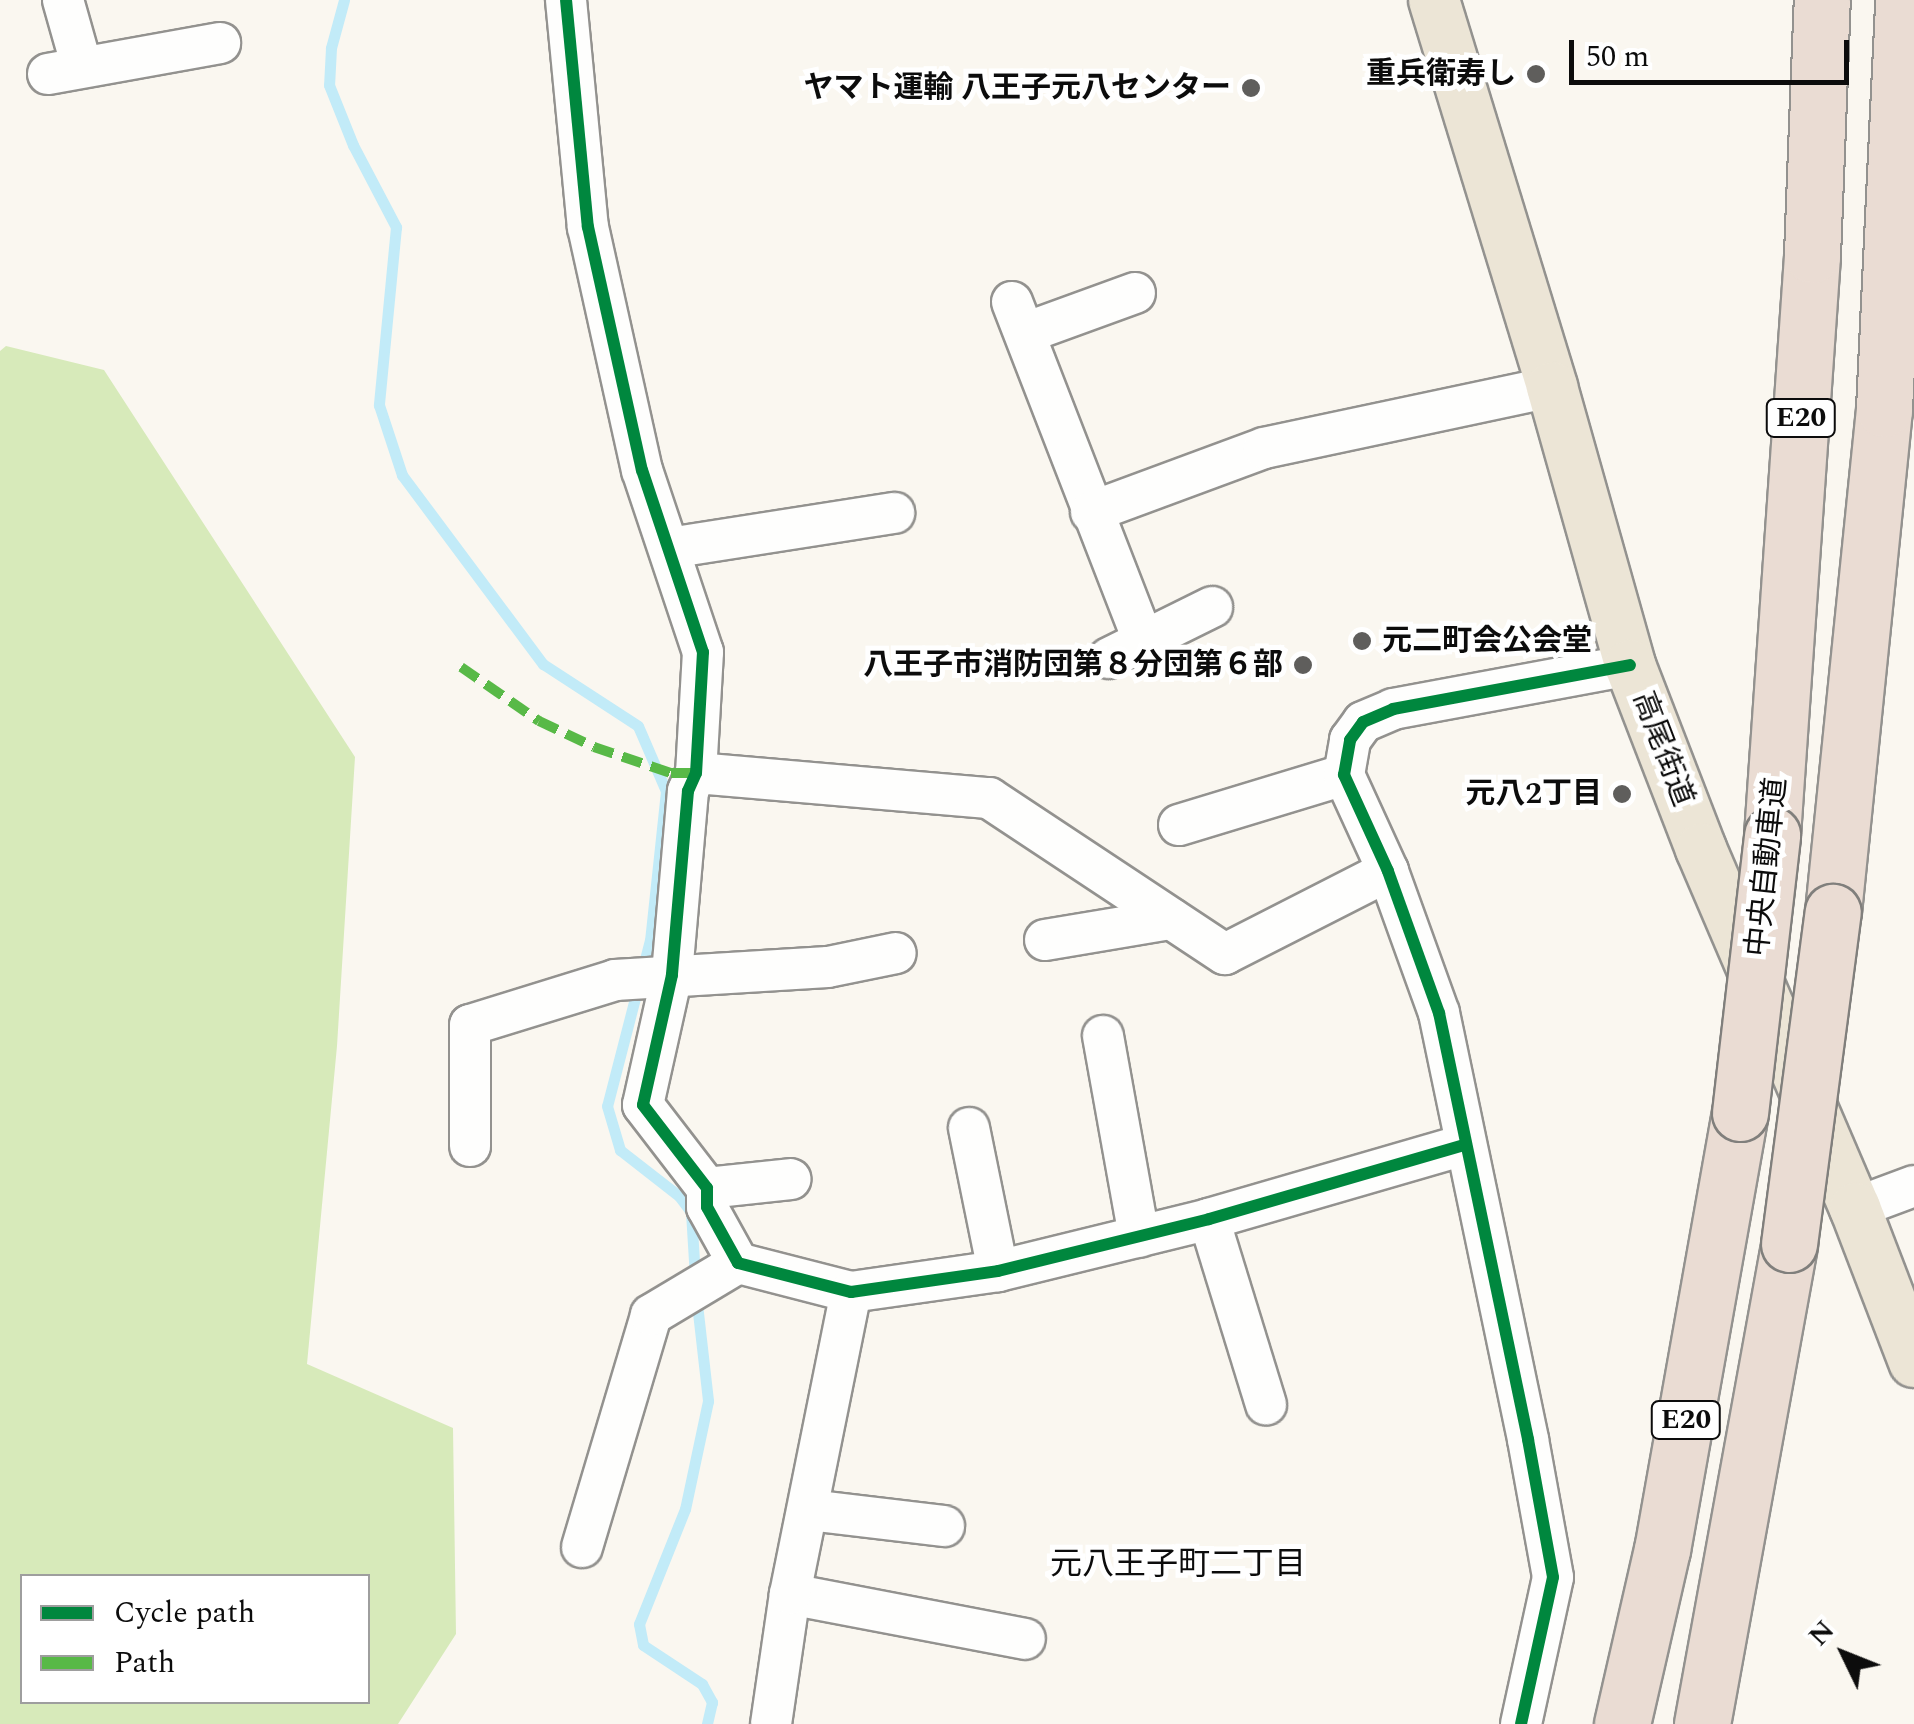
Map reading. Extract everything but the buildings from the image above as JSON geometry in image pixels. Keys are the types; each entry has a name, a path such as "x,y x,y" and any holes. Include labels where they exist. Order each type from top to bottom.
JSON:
{"highway":[{"name":"中央自動車道","path":"1622,1724 1662,1550 1740,1114 1772,835 1812,256 1822,0"},
{"name":"E20","path":"1702,1724 1789,1244 1833,912 1884,409 1903,0"}],"main road":[{"name":"高尾街道","path":"1434,0 1552,387 1630,665 1701,849 1855,1208 1914,1362"}],"street":[{"path":"63,0 65,70 220,43"},
{"path":"566,0 571,92 588,226 642,470 703,652 696,773 688,791 643,1104 707,1188 707,1207 726,1270"},
{"path":"1134,293 1019,318 1090,512 1126,649 1212,607"},
{"path":"1090,512 1264,448 1552,387"},
{"path":"670,548 894,513"},
{"path":"1521,1724 1553,1577 1528,1438 1438,1013 1388,871 1344,775 1350,740 1363,722 1393,708 1630,665"},
{"path":"696,773 990,798 1224,954 1388,871"},
{"path":"1179,825 1344,775"},
{"path":"1045,940 1171,919"},
{"path":"470,1146 470,1025 615,980 828,967 896,953"},
{"path":"1103,1036 1139,1237"},
{"path":"968,1128 998,1270"},
{"path":"582,1547 651,1316 726,1270 851,1292 998,1270 1139,1237 1463,1145"},
{"path":"707,1188 792,1180"},
{"path":"1855,1208 1914,1186"},
{"path":"1209,1218 1266,1404"},
{"path":"771,1724 790,1594 851,1292"},
{"path":"809,1510 944,1526"},
{"path":"790,1594 1025,1639"}],"green space":[{"path":"6,346 104,370 355,757 337,1046 307,1364 453,1428 456,1634 398,1724 0,1724 0,351"}],"waterway":[{"path":"344,0 331,48 329,85 353,145 396,227 379,405 402,475 543,664 638,726 666,791 650,940 607,1106 620,1150 679,1196 691,1212 695,1277"},
{"path":"696,1295 708,1401 685,1509 639,1624 643,1645 702,1684 712,1702 707,1724"}],"marked path":[{"path":"461,667 539,721 594,747 671,773 696,773"}],"cycle path":[{"path":"566,0 588,227 642,470 703,652 696,773 688,791 672,975 643,1105 707,1188 707,1207 738,1263 851,1292 998,1271 1209,1219 1463,1145"},
{"path":"1521,1724 1553,1577 1528,1439 1439,1013 1388,871 1344,775 1350,740 1363,722 1393,709 1630,665"}],"place":[{"name":"重兵衛寿し","path":"1536,74"},
{"name":"ヤマト運輸 八王子元八センター","path":"1251,88"},
{"name":"元二町会公会堂","path":"1362,641"},
{"name":"八王子市消防団第８分団第６部","path":"1303,665"},
{"name":"元八2丁目","path":"1622,794"}],"district":[{"name":"元八王子町二丁目","path":"1178,1565"}]}
